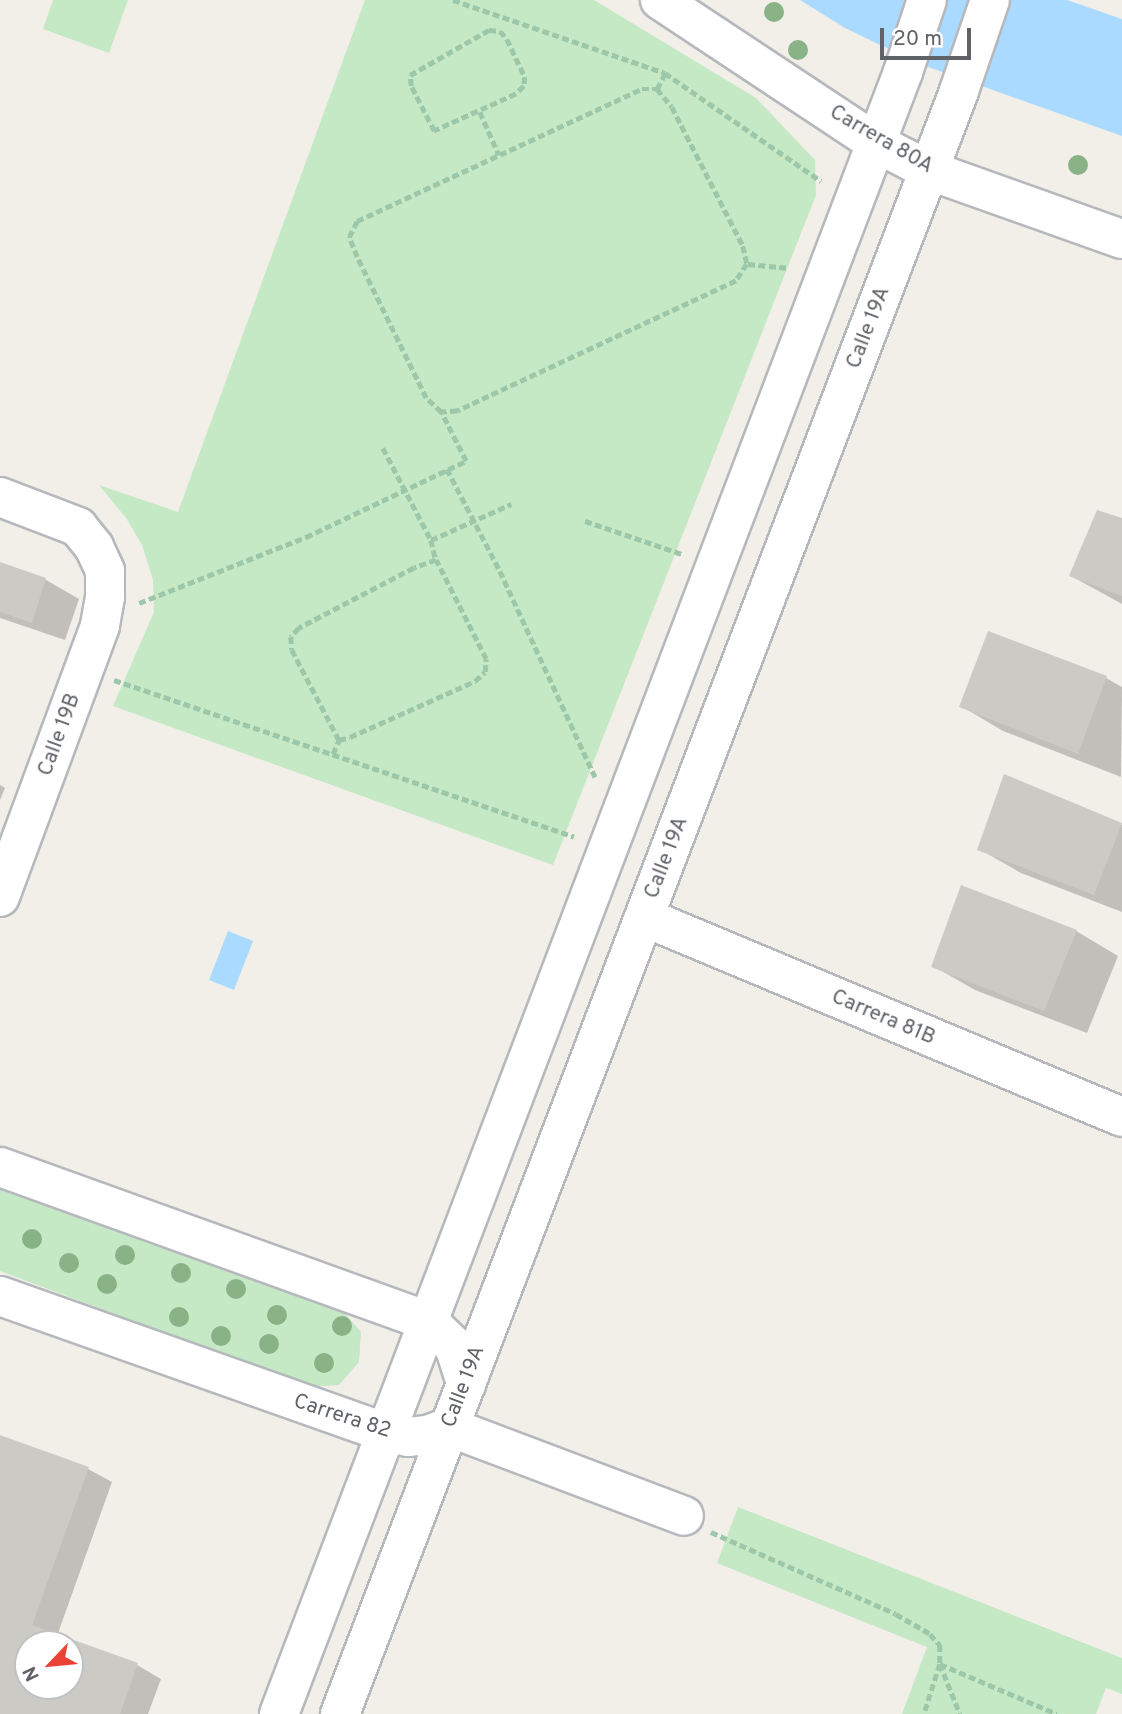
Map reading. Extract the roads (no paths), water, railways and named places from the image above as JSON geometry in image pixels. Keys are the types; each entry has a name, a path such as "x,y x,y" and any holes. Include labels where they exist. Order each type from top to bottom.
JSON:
{"street":[{"name":"Carrera 80A","path":"660,0 876,143 929,170 1122,239"},
{"path":"279,1714 903,72 927,0"},
{"name":"Calle 19A","path":"340,1714 959,91 990,0"},
{"name":"Calle 19B","path":"0,497 78,527 94,547 105,571 105,597 100,626 0,897"},
{"name":"Carrera 81B","path":"644,917 1122,1117"},
{"path":"0,1167 428,1321 454,1346 466,1384"},
{"name":"Carrera 82","path":"0,1296 386,1433 408,1437 427,1435 449,1427"},
{"path":"449,1427 684,1516"}],"water":[{"path":"800,0 1067,0 1122,19 1122,136 920,64 845,28"},
{"path":"228,931 253,941 234,990 209,980"}]}
